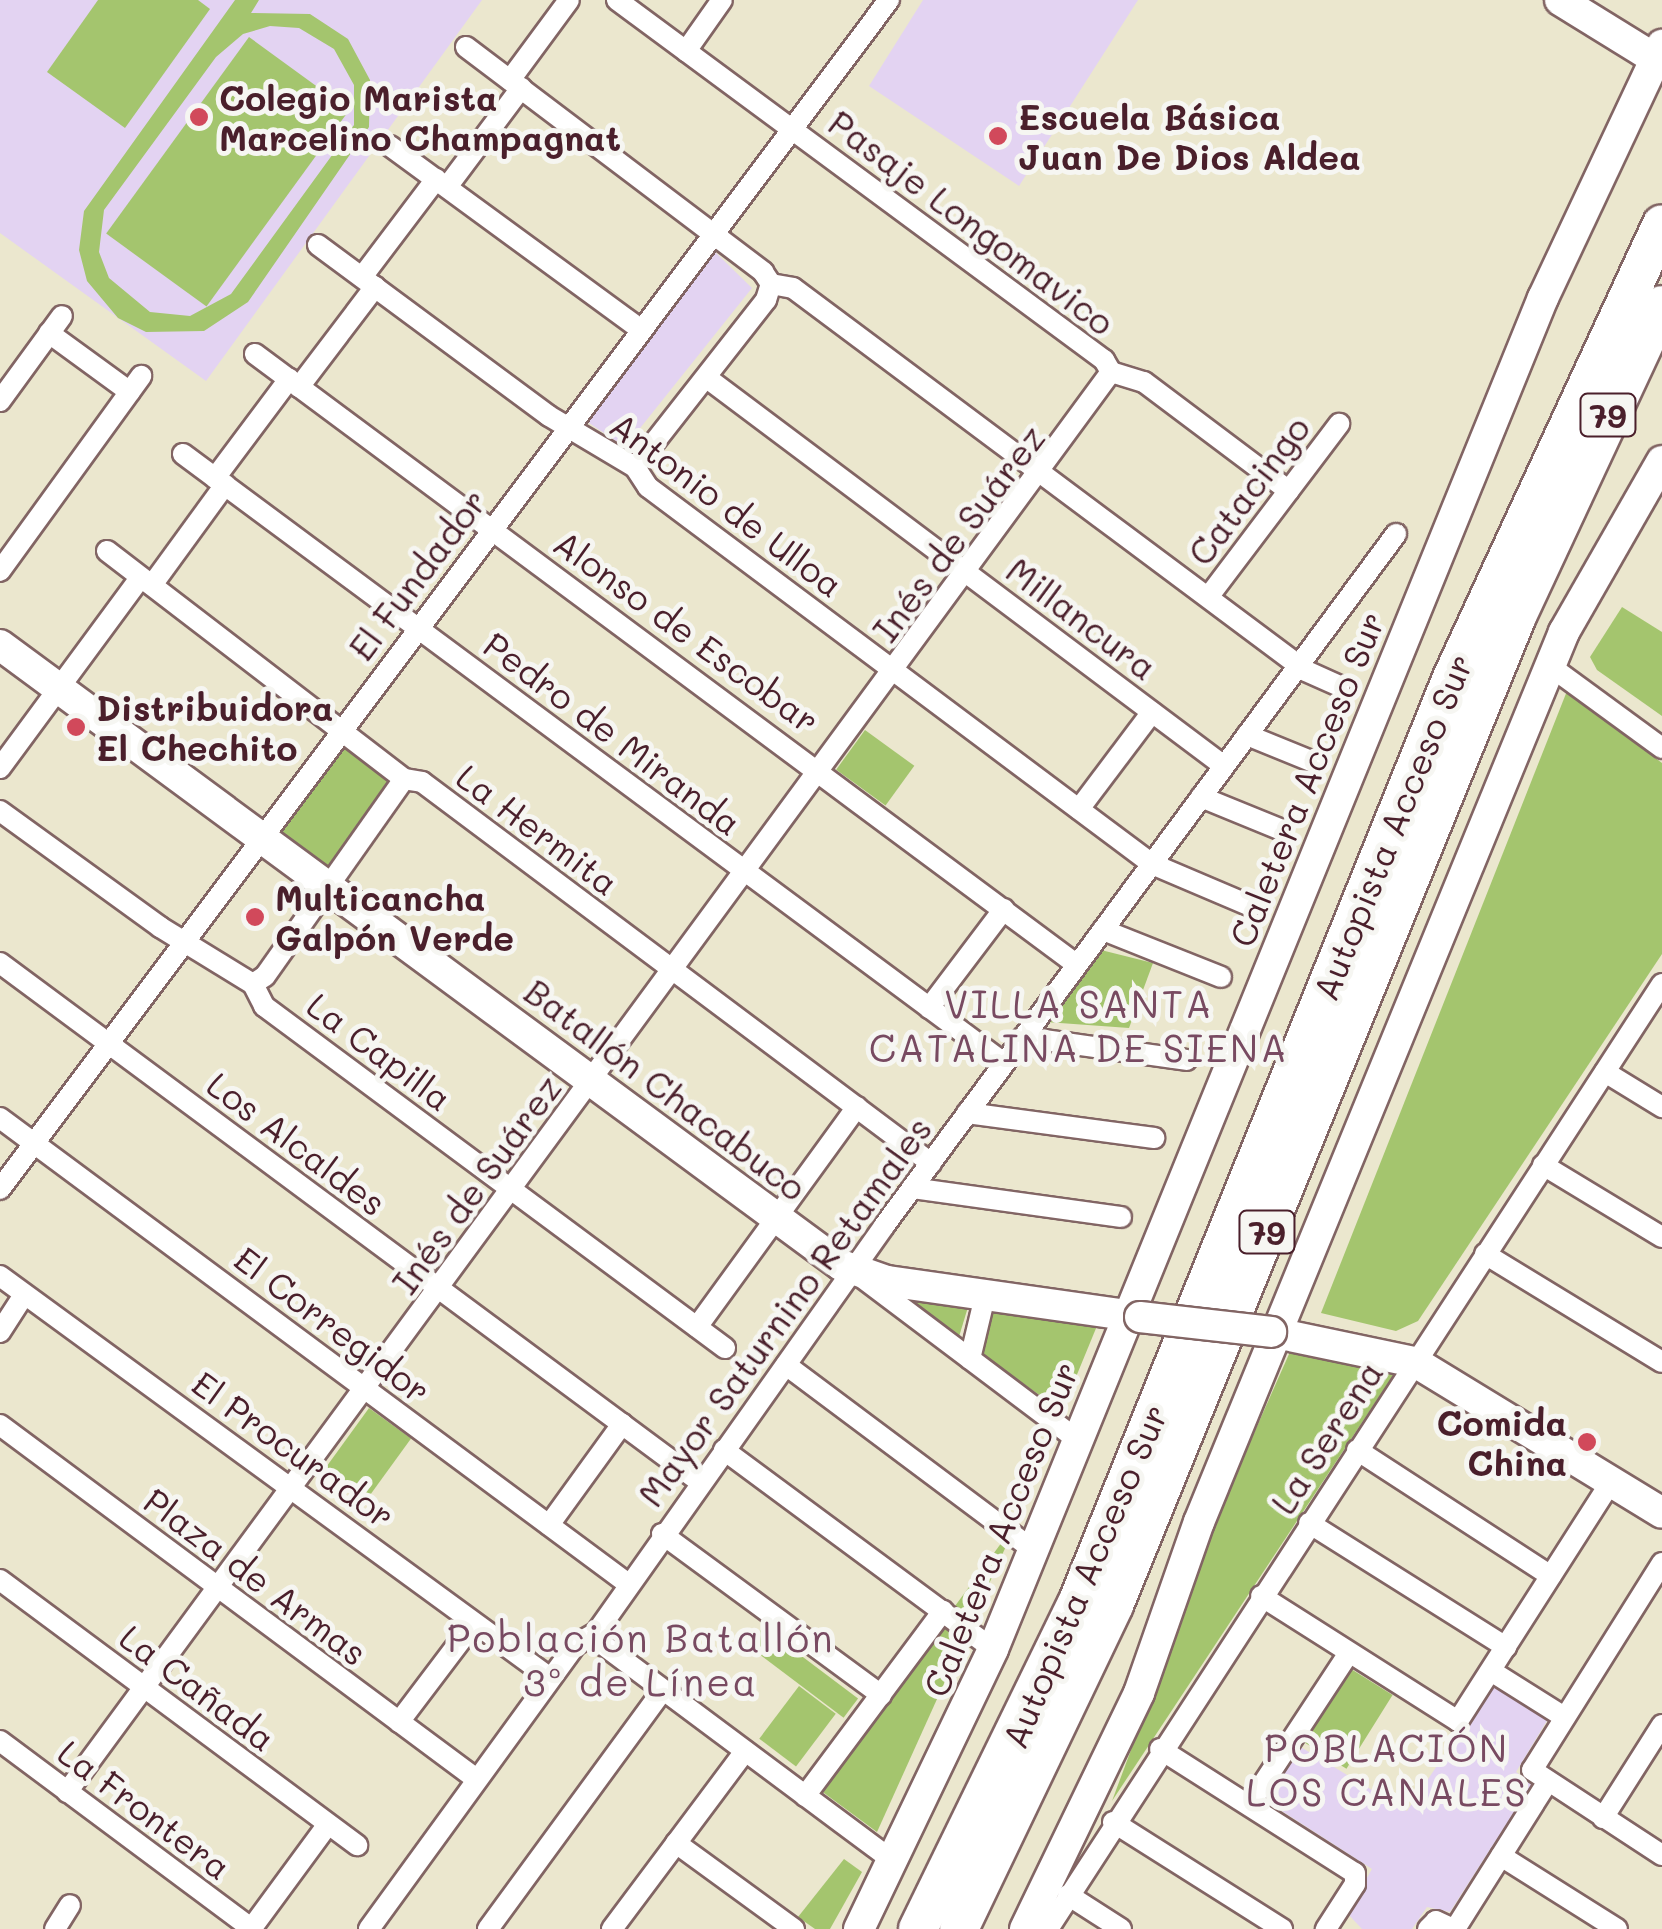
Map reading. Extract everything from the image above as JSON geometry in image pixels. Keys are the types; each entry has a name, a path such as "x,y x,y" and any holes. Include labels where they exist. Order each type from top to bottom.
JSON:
{"highway":[{"name":"Autopista Acceso Sur","path":"918,1929 1078,1600 1451,680 1662,224"},
{"name":"Autopista Acceso Sur","path":"959,1929 1114,1605 1510,634 1662,305"}],"main road":[{"path":"1560,0 1660,56"},
{"name":"Caletera Acceso Sur","path":"859,1929 993,1648 1078,1440 1134,1316 1528,334 1660,56"},
{"path":"1025,1929 1132,1708 1199,1522 1550,666 1596,568 1662,461"},
{"name":"Batallón Chacabuco","path":"0,645 776,1218 854,1271 985,1296 1276,1333 1415,1362 1662,1513"}],"street":[{"path":"0,768 58,688 146,581 516,84 569,0"},
{"name":"Pasaje Longomavico","path":"616,0 1104,360 1112,372 1144,382 1288,490"},
{"path":"686,51 722,0"},
{"name":"El Fundador","path":"0,1188 710,231 795,130 890,0"},
{"path":"466,47 710,231 771,284 793,288 1300,664 1340,686"},
{"path":"390,146 639,328"},
{"name":"Antonio de Ulloa","path":"318,245 634,467 648,487 1152,864 1250,906"},
{"path":"634,467 707,378 771,284"},
{"path":"0,401 55,324 135,384 0,571"},
{"name":"Alonso de Escobar","path":"255,354 822,771 1077,965"},
{"name":"Inés de Suárez","path":"67,1792 1042,473 1112,372"},
{"name":"Millancura","path":"707,378 1224,766"},
{"name":"Catacingo","path":"1209,596 1339,424"},
{"name":"Pedro de Miranda","path":"183,454 1004,1064"},
{"name":"Mayor Saturnino Retamales","path":"369,1929 475,1778 579,1640 596,1633 627,1583 930,1162 1396,534"},
{"name":"La Hermita","path":"107,551 343,728 404,779 422,782 930,1162"},
{"path":"1550,666 1662,748"},
{"path":"1078,810 1152,712"},
{"path":"1247,735 1311,760"},
{"path":"253,984 330,887 404,779"},
{"path":"1202,797 1282,830"},
{"name":"La Capilla","path":"0,811 160,927 187,939 253,984 264,1006 725,1348"},
{"path":"929,1008 1004,909"},
{"path":"1102,930 1221,977"},
{"name":"Los Alcaldes","path":"0,963 700,1482"},
{"name":"La Serena","path":"1048,1929 1160,1749 1662,984"},
{"path":"1023,1038 1186,1060"},
{"path":"1605,1072 1662,1107"},
{"path":"697,1327 857,1108"},
{"path":"967,1114 1154,1138"},
{"name":"El Corregidor","path":"0,1118 627,1583"},
{"path":"1544,1165 1662,1237"},
{"path":"912,1188 1121,1217"},
{"path":"1485,1254 1662,1362"},
{"name":"Batallón Chacabuco","path":"854,1271 1078,1440"},
{"name":"El Procurador","path":"0,1276 22,1298 41,1303 550,1678"},
{"path":"970,1358 985,1296"},
{"path":"0,1332 22,1298"},
{"path":"786,1365 1034,1551"},
{"path":"549,1525 622,1424"},
{"name":"Plaza de Armas","path":"0,1425 475,1778"},
{"path":"724,1450 993,1648"},
{"path":"1357,1450 1551,1576"},
{"path":"1261,1596 1458,1721 1611,1482"},
{"path":"1308,1523 1506,1647"},
{"path":"662,1534 880,1695"},
{"path":"1443,1927 1501,1856 1564,1717 1662,1562"},
{"name":"La Cañada","path":"0,1580 358,1845"},
{"path":"806,1796 943,1611"},
{"path":"399,1722 474,1623"},
{"path":"596,1633 662,1690 894,1862"},
{"path":"1249,1805 1349,1653"},
{"path":"1491,1671 1564,1717"},
{"path":"488,1929 662,1690"},
{"path":"1603,1818 1662,1725"},
{"name":"La Frontera","path":"0,1742 252,1929"},
{"path":"1160,1749 1356,1876 1330,1928"},
{"path":"614,1929 745,1751"},
{"path":"1540,1777 1662,1854"},
{"path":"1113,1822 1282,1929"},
{"path":"252,1929 328,1824"},
{"path":"676,1843 794,1929"},
{"path":"1501,1856 1616,1929"},
{"path":"1068,1895 1121,1929"},
{"path":"54,1929 70,1905"}],"shaded area":[{"name":"Colegio Marista Marcelino Champagnat","path":"0,0 482,0 206,381 0,233"},
{"name":"Escuela Básica Juan De Dios Aldea","path":"923,0 1138,0 1019,186 869,86"},
{"path":"713,250 752,288 625,447 586,421"},
{"path":"1491,1684 1548,1719 1516,1772 1532,1784 1450,1912 1427,1907 1412,1929 1362,1929 1347,1913 1372,1869 1263,1799 1299,1746 1407,1811"}],"green space":[{"path":"98,0 198,0 210,9 125,128 47,72"},
{"path":"235,0 259,0 251,13 310,14 348,39 370,80 369,127 248,302 204,331 146,332 118,318 87,281 79,250 84,211","holes":["270,26 299,28 334,49 354,85 354,125 231,294 190,316 150,312 109,278 99,252 104,210 216,57 243,34"]},
{"path":"249,37 349,110 206,306 106,234"},
{"path":"1622,607 1662,632 1662,716 1597,670 1590,657"},
{"path":"1567,691 1662,763 1662,954 1418,1321 1396,1331 1321,1313"},
{"path":"865,730 914,766 886,805 836,770"},
{"path":"345,742 395,780 327,871 276,833"},
{"path":"1101,950 1153,963 1129,1028 1046,1022"},
{"path":"908,1297 968,1307 958,1340"},
{"path":"987,1302 1099,1321 1062,1411 977,1351"},
{"path":"1293,1345 1398,1368 1112,1801 1223,1503"},
{"path":"369,1408 411,1439 365,1502 323,1472"},
{"path":"1002,1542 1007,1544 877,1832 820,1790"},
{"path":"763,1627 858,1699 844,1718 749,1646"},
{"path":"1351,1669 1393,1695 1346,1769 1305,1743"},
{"path":"799,1686 836,1714 796,1766 759,1739"},
{"path":"844,1859 862,1872 830,1929 815,1929 798,1917"}],"place":[{"name":"Colegio Marista Marcelino Champagnat","path":"199,117"},
{"name":"Escuela Básica Juan De Dios Aldea","path":"998,136"},
{"name":"Distribuidora El Chechito","path":"76,727"},
{"name":"Multicancha Galpón Verde","path":"255,917"},
{"name":"Comida China","path":"1587,1442"}],"district":[{"name":"VILLA SANTA CATALINA DE SIENA","path":"1079,1026"},
{"name":"Población Batallón 3º de Línea","path":"641,1660"},
{"name":"POBLACIÓN LOS CANALES","path":"1387,1770"}]}
